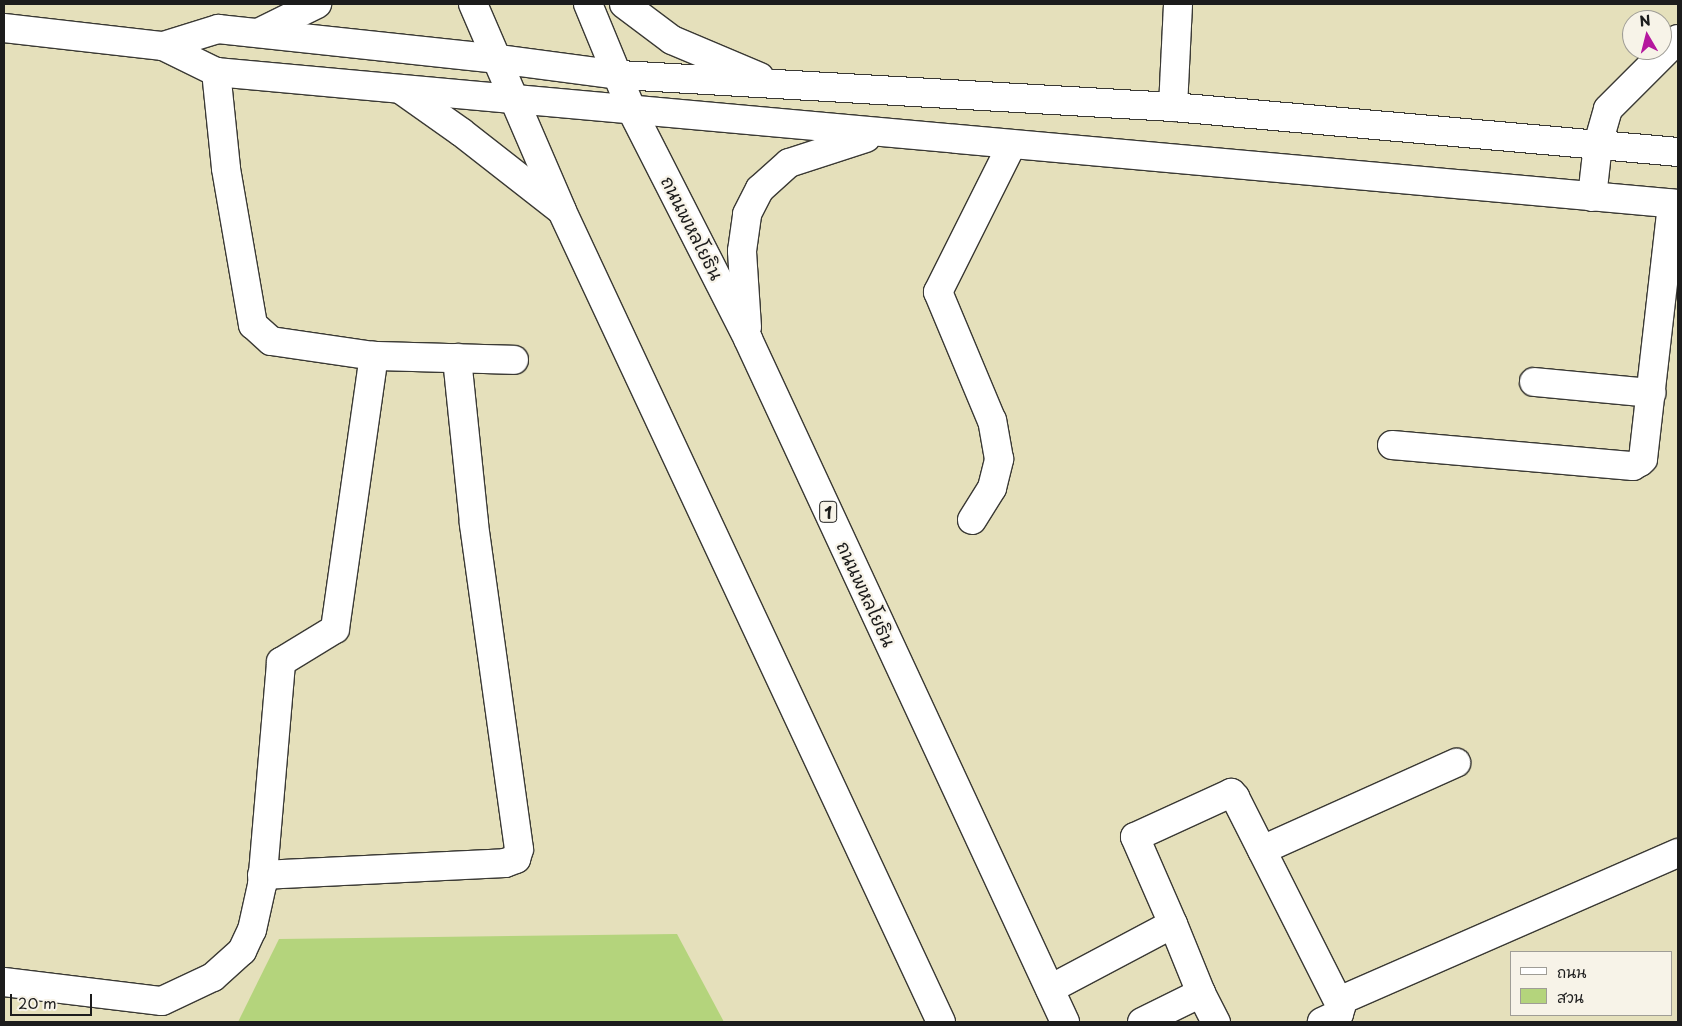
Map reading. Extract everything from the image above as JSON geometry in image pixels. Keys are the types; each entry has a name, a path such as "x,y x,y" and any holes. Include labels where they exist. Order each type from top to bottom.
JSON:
{"main road":[{"path":"258,33 317,4"},
{"path":"473,4 562,211 941,1022"},
{"name":"ถนนพหลโยธิน","path":"588,4 620,76 632,111 748,339 1065,1022"},
{"path":"624,4 672,40 777,84"},
{"path":"1173,106 1178,4"},
{"path":"4,28 163,46 216,72 403,91 515,99 1011,146 1675,204 1643,458 1633,466 1392,445"},
{"path":"163,46 218,30 498,59 620,76 1173,106 1678,152"},
{"path":"1592,197 1598,144 1608,109 1668,62 1678,39"},
{"path":"216,72 226,168 253,326 271,341 374,356 514,360"},
{"path":"403,91 462,132 562,211"},
{"path":"748,339 742,251 747,214 760,188 790,163 880,134"},
{"path":"972,520 992,488 999,459 992,421 938,292 1011,146"},
{"path":"4,982 162,1001 213,977 242,951 252,930 262,875 281,662 335,629 374,356"},
{"path":"262,875 505,864 516,859 519,849 474,523 457,358"},
{"path":"1534,382 1651,393"},
{"path":"1262,850 1456,763"},
{"path":"1216,1022 1134,841 1137,834 1230,793 1236,797 1338,1001 1339,1014 1322,1022"},
{"path":"1338,1001 1678,853"},
{"path":"1050,988 1173,924"},
{"path":"1142,1022 1201,992"}],"green space":[{"path":"677,934 724,1022 238,1022 279,939"}]}
